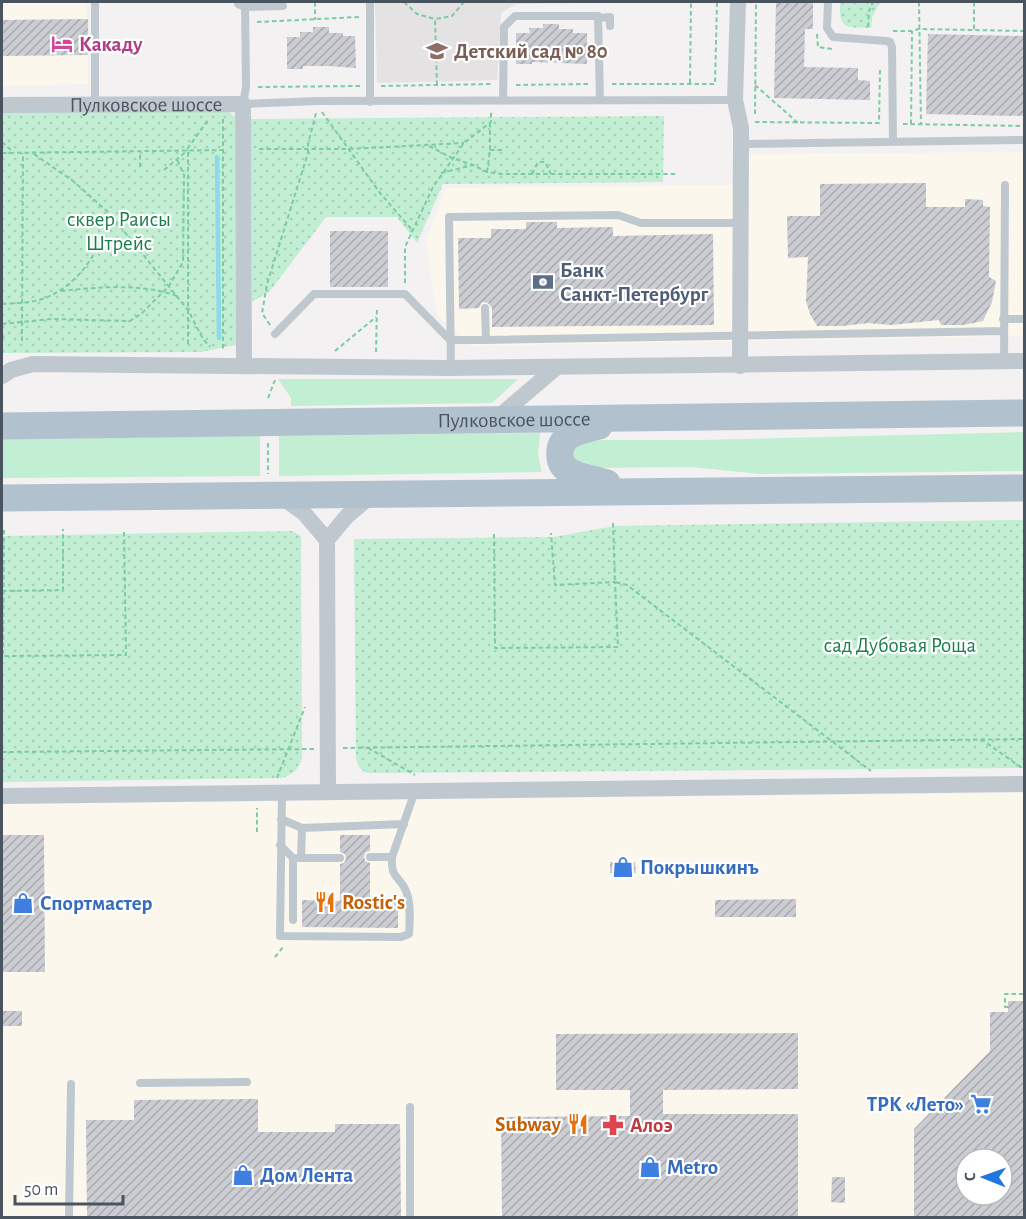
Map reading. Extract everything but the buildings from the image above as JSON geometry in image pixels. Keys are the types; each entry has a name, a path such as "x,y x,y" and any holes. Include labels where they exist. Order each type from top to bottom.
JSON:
{"main road":[{"name":"Пулковское шоссе","path":"2,426 1024,413"},
{"path":"623,418 568,435 561,444 560,459 562,466 569,472 634,492"},
{"path":"2,498 274,486 373,494 1024,488"}],"street":[{"path":"738,2 735,99 747,122 741,144 740,366"},
{"name":"Пулковское шоссе","path":"2,105 223,104 244,95 244,366"},
{"path":"2,376 11,370 33,364 451,368 1024,361"},
{"path":"496,419 557,367"},
{"path":"274,486 304,513 327,540"},
{"path":"328,792 327,540 347,516 373,494"},
{"path":"2,796 279,787 328,792 416,784 1024,784"}],"lane":[{"path":"95,2 95,105"},
{"path":"370,2 370,102"},
{"path":"828,2 827,28 833,37 890,42 892,47 893,142"},
{"path":"283,6 242,4 244,95 318,101 370,102 735,99"},
{"path":"503,101 504,27 508,20 515,16 598,16 599,18 610,17 610,26"},
{"path":"599,18 600,100"},
{"path":"741,144 1024,140"},
{"path":"1004,361 1005,184"},
{"path":"451,368 449,217 618,214 641,223 741,224"},
{"path":"275,334 314,294 405,294 450,340 1003,331"},
{"path":"485,308 486,340"},
{"path":"1003,319 1024,319"},
{"path":"279,787 280,936 401,937 409,934 410,919 406,891 391,871 392,857 416,784"},
{"path":"281,819 302,828 404,824"},
{"path":"293,920 297,858 302,828"},
{"path":"280,845 297,858 340,858"},
{"path":"370,858 392,857"},
{"path":"140,1083 246,1082"},
{"path":"69,1218 71,1084"},
{"path":"410,1107 410,1218"}],"path":[{"path":"315,2 315,20"},
{"path":"370,2 403,2 417,14 435,18 452,16 464,2"},
{"path":"412,2 489,2"},
{"path":"690,100 691,2"},
{"path":"503,84 715,84 717,2"},
{"path":"756,2 756,85 747,122 1024,126"},
{"path":"867,30 869,11 873,2"},
{"path":"920,2 921,124"},
{"path":"974,2 974,30"},
{"path":"435,18 437,85"},
{"path":"254,28 258,22 344,20"},
{"path":"890,31 919,29 1024,31"},
{"path":"817,31 818,47 835,49"},
{"path":"911,124 912,31"},
{"path":"879,123 880,68"},
{"path":"259,82 264,87"},
{"path":"244,95 264,87 491,84 490,150 487,172"},
{"path":"756,85 798,123"},
{"path":"317,87 318,101"},
{"path":"188,344 188,148 215,110 223,104"},
{"path":"223,104 223,350"},
{"path":"275,334 262,313 263,303 308,153 308,144 318,106 380,193 412,231"},
{"path":"405,294 405,247 412,231 441,173 464,143 490,122"},
{"path":"2,142 14,153"},
{"path":"429,146 487,172 678,174"},
{"path":"164,170 188,150"},
{"path":"490,150 505,150"},
{"path":"140,151 140,167"},
{"path":"32,152 73,181 110,214 188,310 202,339 210,347"},
{"path":"22,341 23,153"},
{"path":"2,324 52,319 130,321 142,313 169,286 183,262 184,175 177,159"},
{"path":"532,174 538,162 545,162 551,174"},
{"path":"441,173 473,165"},
{"path":"59,291 89,264 104,237 110,214"},
{"path":"2,304 38,300 59,291 96,287 163,291 177,296"},
{"path":"376,307 376,352"},
{"path":"333,353 376,316"},
{"path":"2,334 5,341"},
{"path":"268,436 274,486"},
{"path":"494,534 495,648 618,647 613,523"},
{"path":"2,590 63,590 63,529"},
{"path":"4,530 3,656 126,655 124,529"},
{"path":"550,533 555,585 615,582 627,585 872,772"},
{"path":"279,787 289,749 305,707"},
{"path":"981,739 1024,770"},
{"path":"350,747 1024,739"},
{"path":"367,747 416,784"},
{"path":"2,752 306,749"},
{"path":"1008,1007 1005,1007 1005,994 1024,994"}],"shaded area":[{"path":"2,2 87,2 88,84 2,86"},
{"name":"Детский сад № 80","path":"375,2 648,2 516,4 501,13 497,80 377,83"},
{"path":"1024,152 1024,336 471,346 437,315 426,240 446,188 729,185 753,154"},
{"path":"1024,793 1024,1217 2,1217 2,804"}],"green space":[{"path":"840,2 880,2 872,18 871,28 845,25 841,18"},
{"name":"сквер Раисы Штрейс","path":"224,108 235,117 236,345 201,352 2,353 2,113"},
{"path":"664,116 663,182 443,184 417,243 397,217 326,217 270,291 252,302 251,119"},
{"path":"278,379 518,379 492,403 291,406 291,398"},
{"path":"1024,432 1024,471 759,474 692,467 586,468 572,459 573,448 583,441"},
{"path":"540,433 538,456 542,472 279,476 279,436"},
{"path":"260,436 260,476 2,478 2,439"},
{"name":"сад Дубовая Роща","path":"1024,520 1024,768 367,773 361,769 356,758 354,539 553,537 615,526"},
{"path":"292,531 301,536 302,758 294,771 281,778 2,782 2,536"}],"waterway":[{"path":"217,157 219,338"}],"place":[{"name":"Какаду","path":"62,44"},
{"name":"Детский сад № 80","path":"437,51"},
{"name":"Банк Санкт-Петербург","path":"543,282"},
{"name":"Покрышкинъ","path":"623,867"},
{"name":"Rostic's","path":"325,902"},
{"name":"Спортмастер","path":"23,903"},
{"name":"ТРК «Лето»","path":"981,1104"},
{"name":"Subway","path":"578,1124"},
{"name":"Алоэ","path":"613,1125"},
{"name":"Metro","path":"650,1167"},
{"name":"Дом Лента","path":"243,1175"}]}
